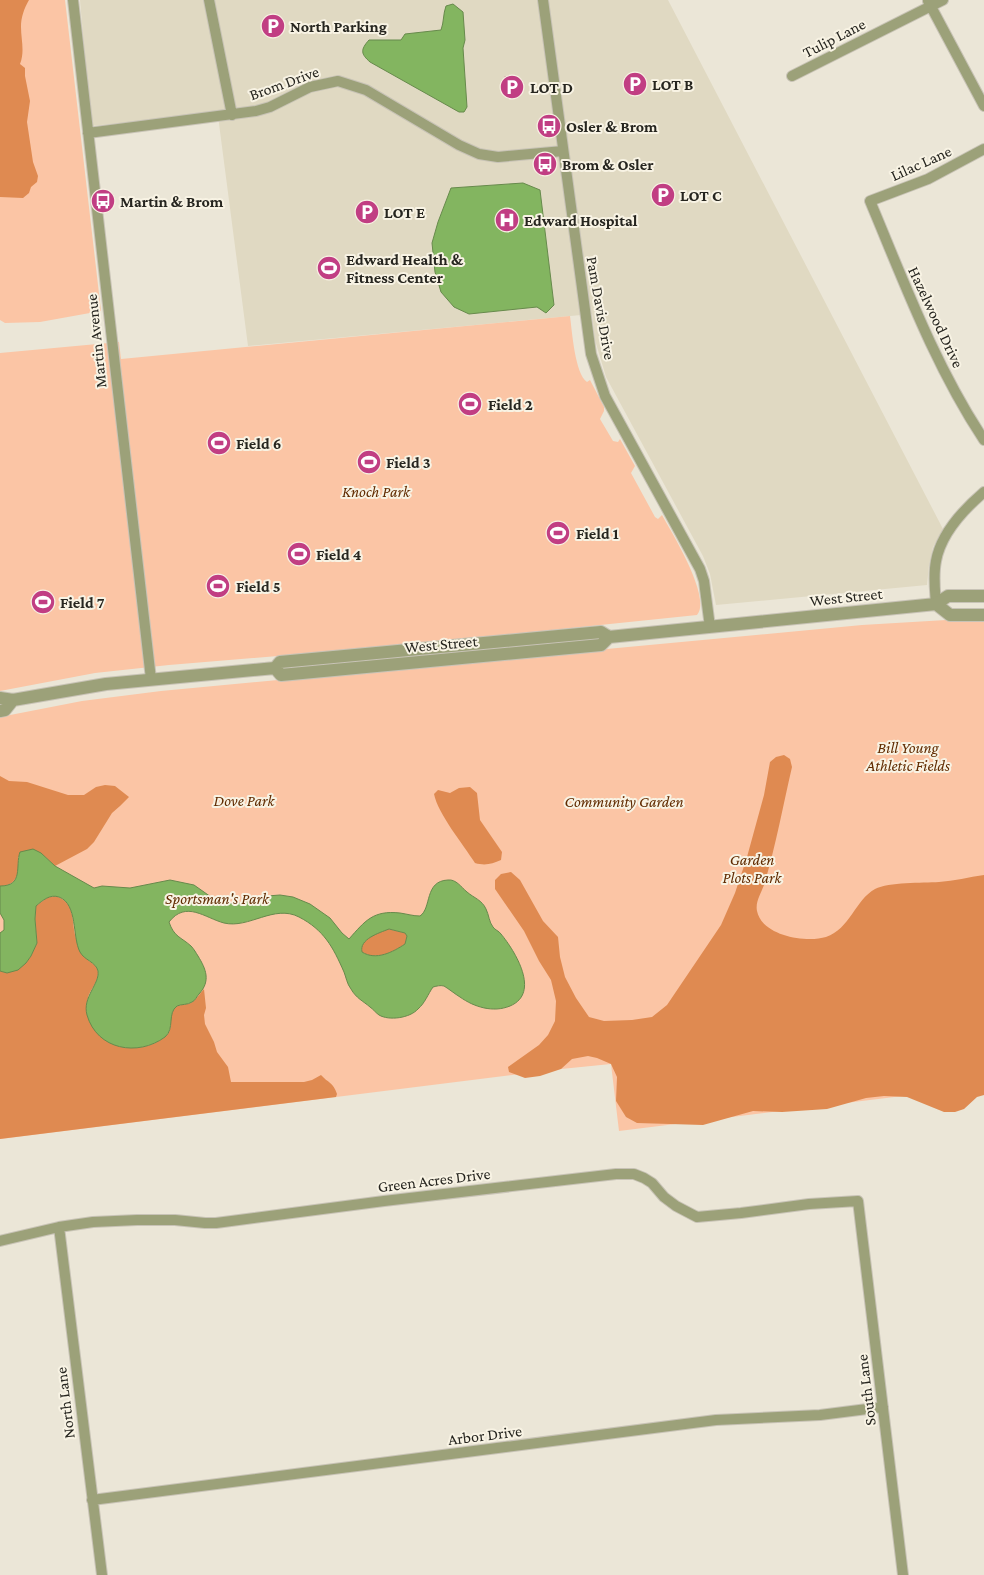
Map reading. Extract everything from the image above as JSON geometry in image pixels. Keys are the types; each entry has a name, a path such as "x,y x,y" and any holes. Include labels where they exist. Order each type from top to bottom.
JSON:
{"street":[{"name":"Martin Avenue","path":"73,0 151,680"},
{"path":"209,0 232,115"},
{"name":"Pam Davis Drive","path":"543,0 591,354 605,396 700,569 704,581 710,627"},
{"name":"Tulip Lane","path":"792,76 929,3 943,0"},
{"path":"929,3 984,106"},
{"name":"Brom Drive","path":"88,133 232,115 270,107 310,87 338,81 366,90 478,154 498,157 563,151"},
{"name":"Lilac Lane","path":"870,201 928,179 984,149"},
{"name":"Hazelwood Drive","path":"870,201 902,281 948,379 984,440"},
{"path":"984,492 950,528 941,544 934,571 936,604 950,615 984,615"},
{"name":"West Street","path":"0,698 13,700 106,684 275,668 280,662 601,632 609,637 936,604 948,596 984,596"},
{"path":"0,711 5,710 13,700"},
{"name":"Green Acres Drive","path":"0,1241 59,1227 93,1222 175,1220 216,1223 616,1174 634,1174 644,1178 652,1183 664,1197 697,1217 809,1204 858,1201"},
{"name":"South Lane","path":"858,1201 904,1575"},
{"name":"North Lane","path":"59,1227 102,1575"},
{"name":"Arbor Drive","path":"92,1500 716,1420 820,1415 883,1407"}],"shaded area":[{"path":"80,0 203,0 227,112 91,126"},
{"name":"Edward Hospital","path":"209,0 668,0 943,529 933,547 927,585 716,605 710,574 703,556 606,377 595,340 592,314 248,346 218,116 231,114"},
{"path":"453,4 463,12 465,40 463,48 467,107 464,112 459,112 370,62 363,52 369,40 401,40 405,34 441,30 446,6"},
{"path":"523,183 540,190 554,305 546,313 537,307 469,314 454,307 441,292 435,272 432,243 451,188"},
{"path":"33,849 41,853 55,866 94,888 102,886 130,888 170,880 194,885 221,904 243,903 267,896 293,897 310,904 330,918 349,939 365,922 376,915 400,913 420,916 424,912 435,885 448,880 454,881 482,903 492,925 507,941 522,971 524,992 519,1000 510,1006 490,1009 471,1004 444,986 437,986 433,987 423,1004 410,1015 399,1018 383,1017 355,995 348,985 340,963 327,940 308,922 299,917 280,913 233,924 224,923 189,911 182,912 169,922 176,934 191,946 201,961 206,975 203,989 189,1004 177,1006 174,1009 170,1030 165,1037 143,1047 120,1047 109,1043 100,1036 92,1027 87,1015 87,1002 98,976 98,971 95,965 80,952 69,906 59,897 50,897 36,906 37,943 26,963 18,970 7,973 0,971 0,933 4,930 4,920 0,913 0,886 13,883 16,879 20,852","holes":["389,929 405,933 407,936 405,944 395,950 379,956 367,955 362,952 364,943 380,932"]}],"green space":[{"path":"0,0 65,0 101,311 40,322 5,323 0,320"},
{"path":"0,0 29,0 24,10 21,27 23,50 20,64 25,68 30,101 27,122 33,162 38,176 37,182 23,198 0,197"},
{"name":"Knoch Park","path":"570,316 577,362 583,377 587,382 590,380 604,407 600,419 613,441 618,442 620,439 635,466 631,473 655,517 658,519 662,515 689,565 699,595 700,607 697,615 386,647 95,673 0,691 0,353 119,342 121,359"},
{"path":"963,619 984,620 984,1086 619,1131 611,1064 0,1139 0,717 82,701 161,691 862,625"},
{"name":"Garden Plots Park","path":"784,755 790,759 792,767 773,853 757,907 761,920 776,932 786,936 807,939 826,937 841,928 862,900 875,889 897,884 945,881 984,875 984,1095 977,1097 964,1109 955,1112 944,1112 907,1097 884,1096 866,1098 827,1109 782,1112 753,1111 703,1125 637,1123 626,1117 616,1101 617,1077 611,1064 597,1058 588,1056 572,1059 561,1069 540,1076 525,1078 509,1072 508,1067 539,1045 548,1035 555,1021 556,1001 551,980 524,931 495,889 495,880 501,874 511,872 520,880 543,921 558,937 565,977 589,1017 604,1021 652,1017 667,1005 721,925 735,893 747,857 764,795 770,762 776,757"},
{"path":"0,776 9,781 27,782 68,795 84,795 96,787 105,785 115,786 129,797 112,813 94,842 87,849 55,866 41,853 18,857 18,873 14,881 0,886"},
{"path":"470,787 477,793 480,820 502,852 501,860 495,863 475,863 436,802 434,794 438,790 450,793 459,788"},
{"path":"56,896 68,904 79,948 85,957 95,965 98,972 88,1000 93,1025 103,1038 111,1043 130,1048 150,1045 159,1041 169,1032 173,1010 178,1006 191,1003 204,989 205,1024 217,1052 228,1067 231,1082 304,1082 321,1075 334,1087 337,1094 336,1097 0,1139 0,971 7,973 26,963 37,943 36,906 48,897"},
{"path":"388,929 405,933 407,936 405,944 379,956 367,955 362,952 363,943 366,940"}],"place":[{"name":"North Parking","path":"273,26"},
{"name":"LOT B","path":"635,84"},
{"name":"LOT D","path":"512,87"},
{"name":"Osler & Brom","path":"549,126"},
{"name":"Brom & Osler","path":"545,164"},
{"name":"LOT C","path":"663,195"},
{"name":"Martin & Brom","path":"103,201"},
{"name":"LOT E","path":"367,212"},
{"name":"Edward Hospital","path":"507,220"},
{"name":"Edward Health & Fitness Center","path":"329,268"},
{"name":"Field 2","path":"470,404"},
{"name":"Field 6","path":"219,443"},
{"name":"Field 3","path":"369,462"},
{"name":"Field 1","path":"558,533"},
{"name":"Field 4","path":"299,554"},
{"name":"Field 5","path":"218,586"},
{"name":"Field 7","path":"43,602"}],"park label":[{"name":"Bill Young Athletic Fields","path":"908,756"},
{"name":"Dove Park","path":"244,800"},
{"name":"Community Garden","path":"624,801"},
{"name":"Sportsman's Park","path":"217,898"}]}
